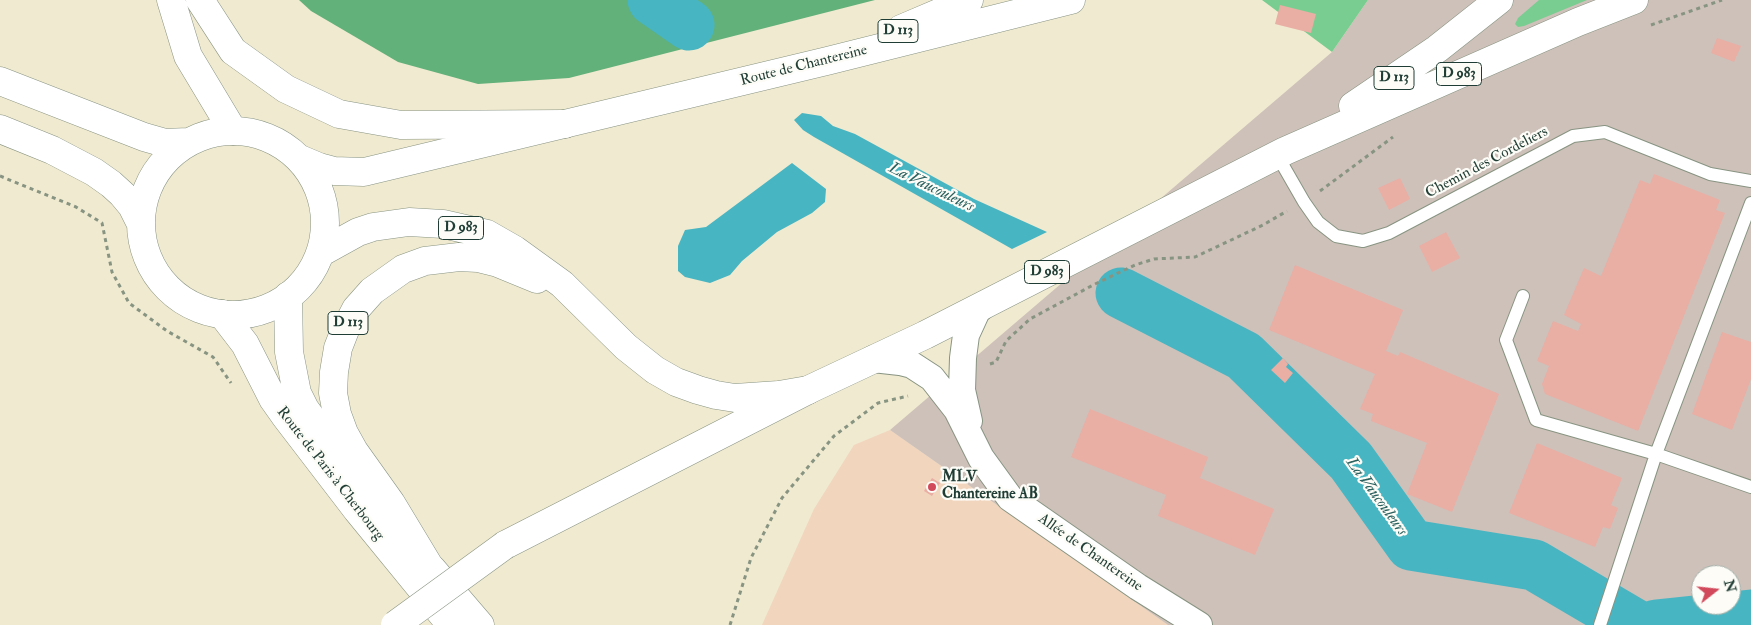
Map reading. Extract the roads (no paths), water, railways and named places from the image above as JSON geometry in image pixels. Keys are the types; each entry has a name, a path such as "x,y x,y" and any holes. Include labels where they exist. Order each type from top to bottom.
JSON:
{"main road":[{"path":"171,0 188,56 233,131"},
{"path":"200,0 233,51 286,89 339,114 401,125 565,124"},
{"name":"D 113","path":"827,61 969,0"},
{"name":"Route de Chantereine","path":"565,124 1071,0"},
{"name":"D 113","path":"1281,153 1430,54 1499,0"},
{"name":"D 983","path":"320,253 358,232 373,227 409,222 443,224 487,234 515,250 562,284 626,347 655,370 676,382 716,396 735,398 779,395 808,390 984,305 1281,153 1578,22 1634,0"},
{"path":"0,81 144,137 165,143 188,142"},
{"path":"300,159 334,171 364,172 565,124"},
{"path":"0,129 59,153 112,184 132,206 141,224"},
{"path":"233,131 262,135 282,145 300,159 318,187 323,203 325,220 320,253 307,277 288,296 274,305 257,311 240,314 222,314 203,310 185,301 169,289 156,273 148,258 141,224 145,196 157,171 176,150 202,136 217,132 233,131"},
{"name":"D 113","path":"430,566 391,503 354,451 344,433 338,414 334,393 334,372 338,348 344,330 356,309 372,291 403,269 425,261 458,257 478,258 521,271 584,304"},
{"name":"D 113","path":"288,296 291,365 297,393 305,408 371,498 480,625"},
{"name":"Route de Paris à Cherbourg","path":"222,314 245,344 273,399 285,416 357,510 451,625"},
{"path":"395,625 505,545 808,390"}],"street":[{"name":"Allée de Chantereine","path":"984,305 977,311 966,335 950,380 963,397 981,458 1010,498 1138,587 1199,625"},
{"path":"873,359 912,365 923,371 950,380"}],"lane":[{"name":"Chemin des Cordeliers","path":"1281,153 1304,202 1318,222 1336,236 1363,241 1390,233 1573,136 1605,132 1710,174 1751,181"},
{"path":"1600,625 1656,454 1751,203"},
{"path":"1523,296 1506,340 1536,420 1656,454 1751,487"}],"water":[{"path":"802,113 821,116 833,126 855,134 974,199 1047,232 1012,249 803,130 794,120"},
{"path":"792,163 826,189 825,202 812,213 777,232 742,261 730,275 710,283 685,277 678,271 678,246 685,230 706,227"}],"waterway":[{"name":"La Vaucouleurs","path":"653,0 689,25"},
{"name":"La Vaucouleurs","path":"1121,293 1244,356 1351,461 1411,545 1534,565 1636,625"},
{"name":"La Vaucouleurs","path":"1656,625 1751,615"}],"place":[{"name":"MLV Chantereine AB","path":"932,487"}]}
